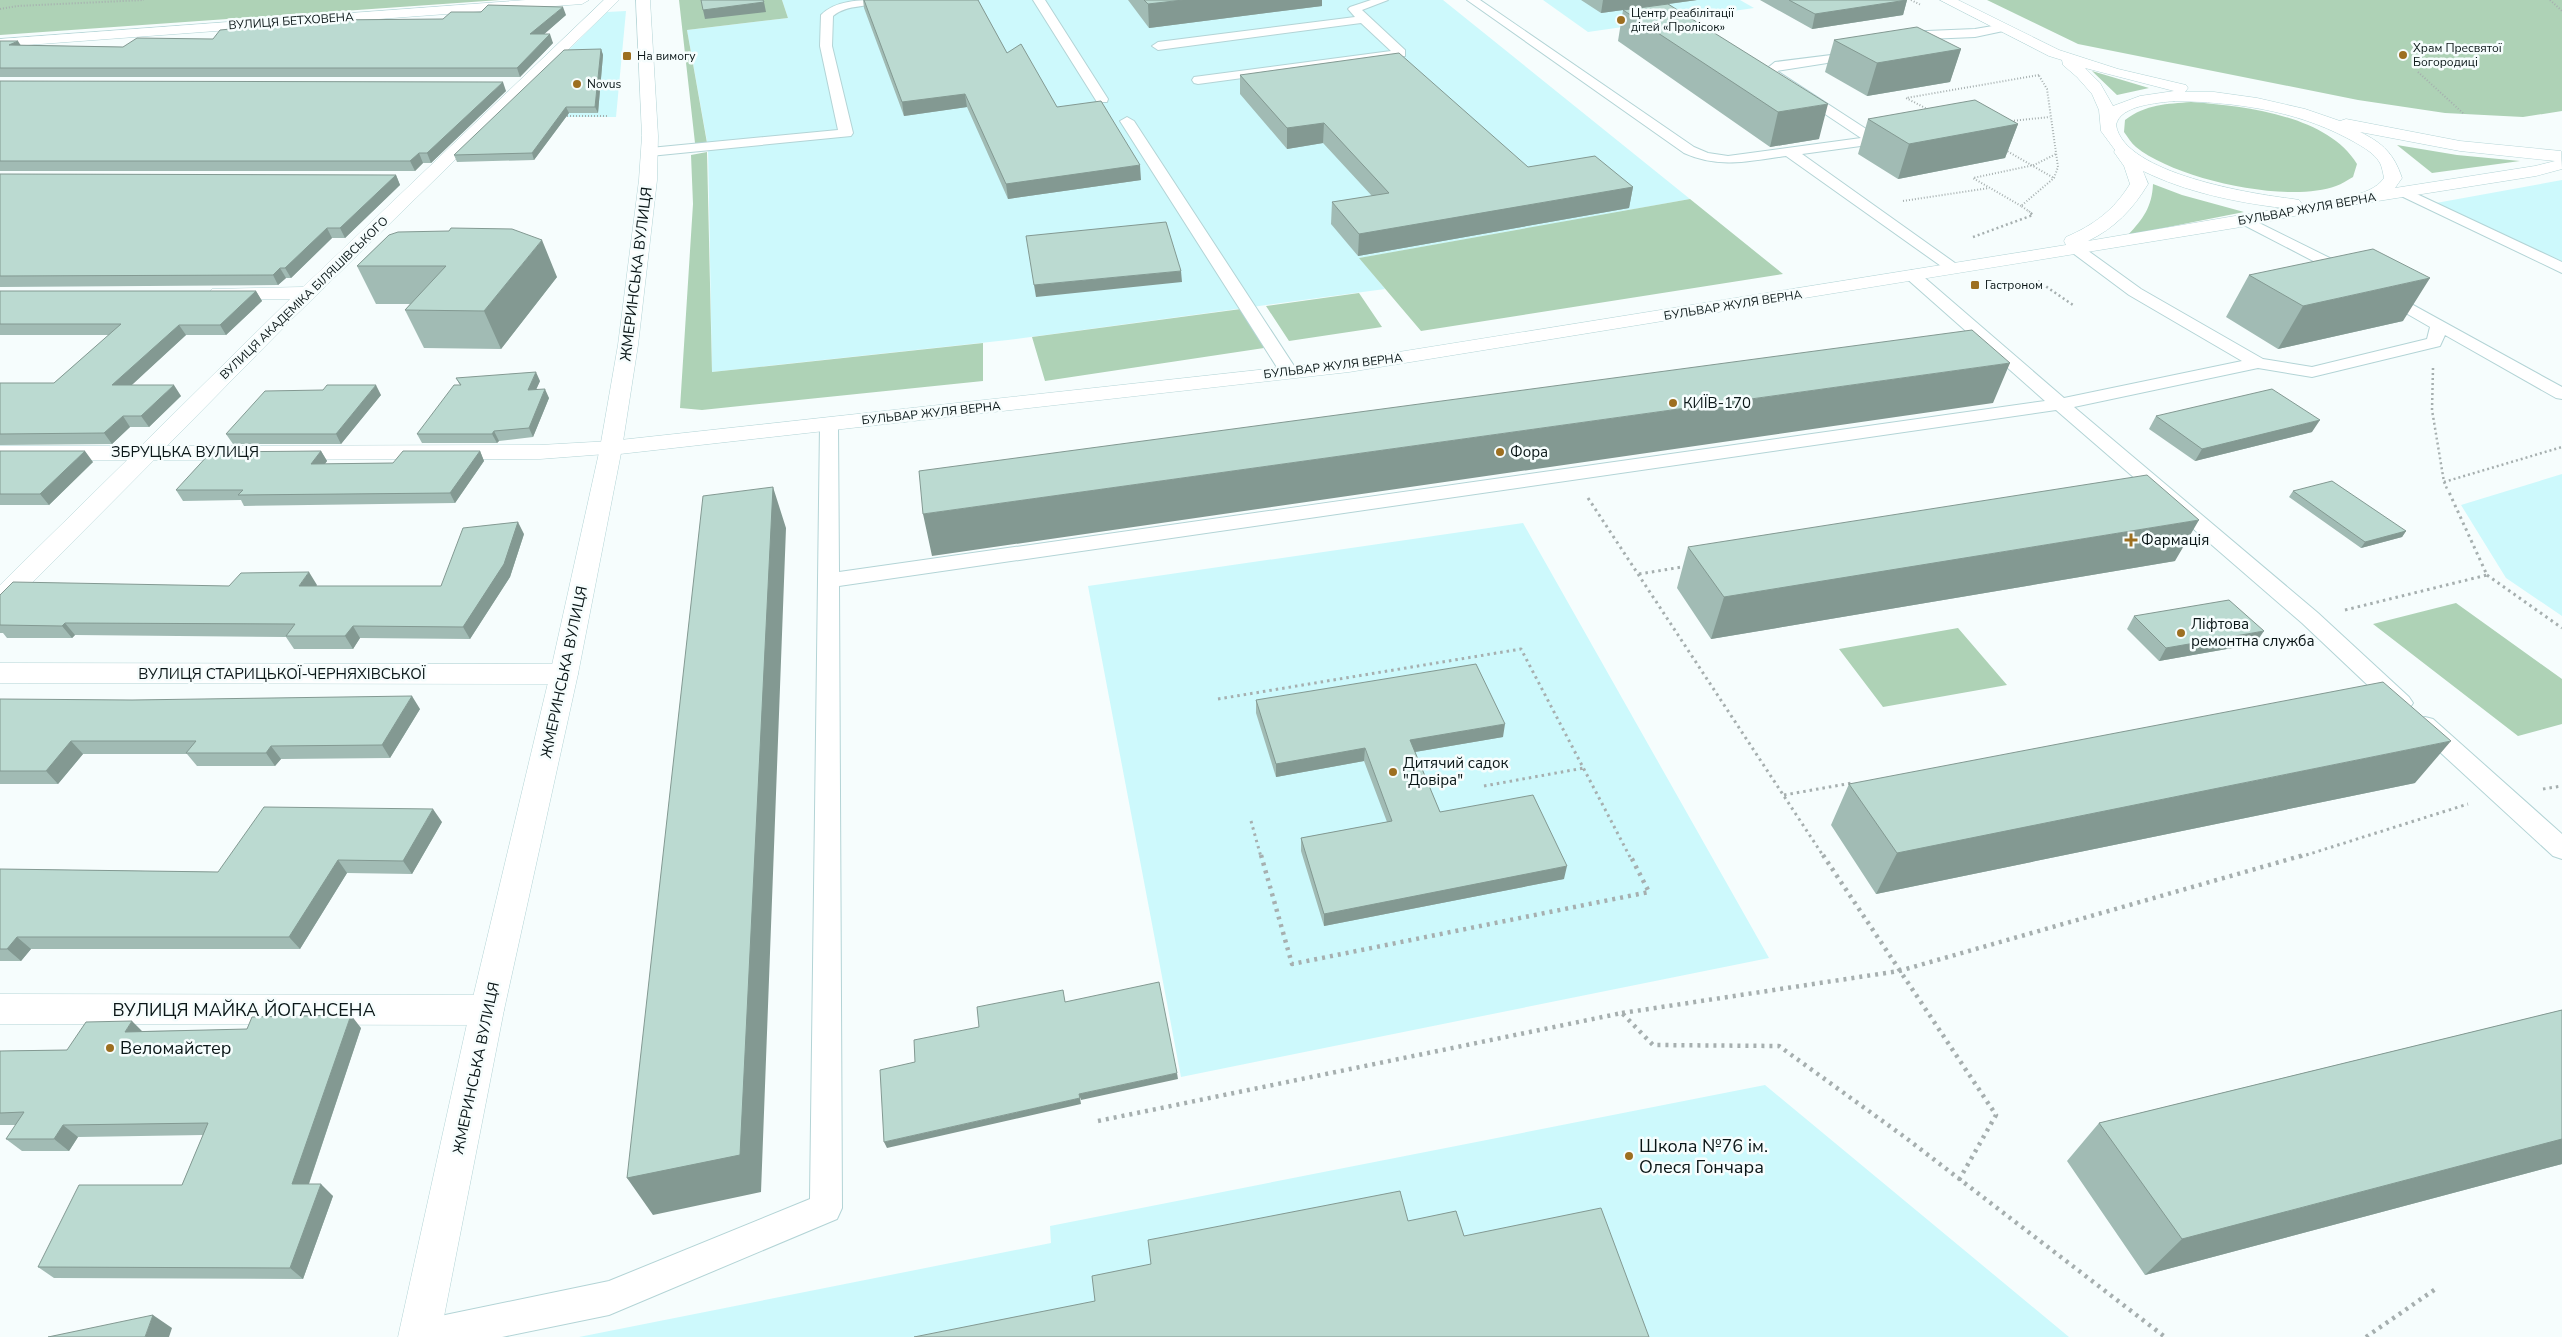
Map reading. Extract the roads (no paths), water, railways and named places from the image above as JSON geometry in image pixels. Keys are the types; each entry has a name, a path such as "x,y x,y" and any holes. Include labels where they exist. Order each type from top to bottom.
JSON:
{"street":[{"name":"ВУЛИЦЯ БЕТХОВЕНА","path":"0,42 582,0"},
{"name":"ВУЛИЦЯ АКАДЕМІКА БІЛЯШІВСЬКОГО","path":"0,600 308,293 612,0"},
{"name":"ЖМЕРИНСЬКА ВУЛИЦЯ","path":"420,1337 487,1010 564,674 611,448 643,228 650,152 644,0"},
{"path":"1947,0 2054,52 2122,75 2317,118 2460,146 2562,156"},
{"path":"2054,52 2084,74 2100,92 2106,105 2109,120 2108,128 2118,146 2154,169 2178,180 2221,193 2268,202 2327,204"},
{"path":"507,84 527,84"},
{"path":"2109,120 2116,111 2134,102 2167,96 2224,98"},
{"path":"2317,118 2366,142 2387,160 2393,178 2386,190 2372,197"},
{"name":"БУЛЬВАР ЖУЛЯ ВЕРНА","path":"2051,251 2096,231 2127,206 2139,184 2132,164 2118,146"},
{"name":"БУЛЬВАР ЖУЛЯ ВЕРНА","path":"611,448 1349,366 1594,328 2247,220 2327,204 2536,171 2562,164"},
{"path":"400,178 429,178"},
{"path":"199,293 308,293"},
{"name":"ЗБРУЦЬКА ВУЛИЦЯ","path":"0,452 540,452 611,448"},
{"name":"ВУЛИЦЯ СТАРИЦЬКОЇ-ЧЕРНЯХІВСЬКОЇ","path":"0,673 564,674"},
{"name":"ВУЛИЦЯ МАЙКА ЙОГАНСЕНА","path":"0,1008 487,1010"}],"lane":[{"path":"650,152 846,133 826,46 827,15 834,8 850,2 874,0"},
{"path":"1039,0 1102,99"},
{"path":"1198,80 1401,52 1354,9 1382,0"},
{"path":"1473,0 1689,150 1705,157 1728,160 1791,153 1903,136"},
{"path":"1158,46 1364,19"},
{"path":"1892,37 1975,33 2004,28"},
{"path":"1869,52 1775,66 1771,70 1772,73 1874,140"},
{"path":"1127,121 1290,372"},
{"path":"1791,153 1954,268"},
{"path":"2404,192 2562,268"},
{"path":"2247,220 2321,257 2367,284 2437,334 2562,394"},
{"path":"2074,248 2135,292 2258,363 2312,372 2437,334"},
{"path":"1912,275 2310,618 2499,794 2562,849"},
{"path":"830,580 2060,404 2258,363"},
{"path":"420,1337 609,1298 826,1208 830,580 829,425"}],"place":[{"name":"Центр реабілітації дітей «Пролісок»","path":"1621,20"},
{"name":"Храм Пресвятої Богородиці","path":"2403,55"},
{"name":"На вимогу","path":"627,56"},
{"name":"Novus","path":"577,84"},
{"name":"Гастроном","path":"1975,285"},
{"name":"КИЇВ-170","path":"1673,403"},
{"name":"Фора","path":"1500,452"},
{"name":"Фармація","path":"2131,540"},
{"name":"Ліфтова ремонтна служба","path":"2181,633"},
{"name":"Дитячий садок \"Довіра\"","path":"1393,772"},
{"name":"Веломайстер","path":"110,1048"},
{"name":"Школа №76 ім. Олеся Гончара","path":"1629,1156"}]}
